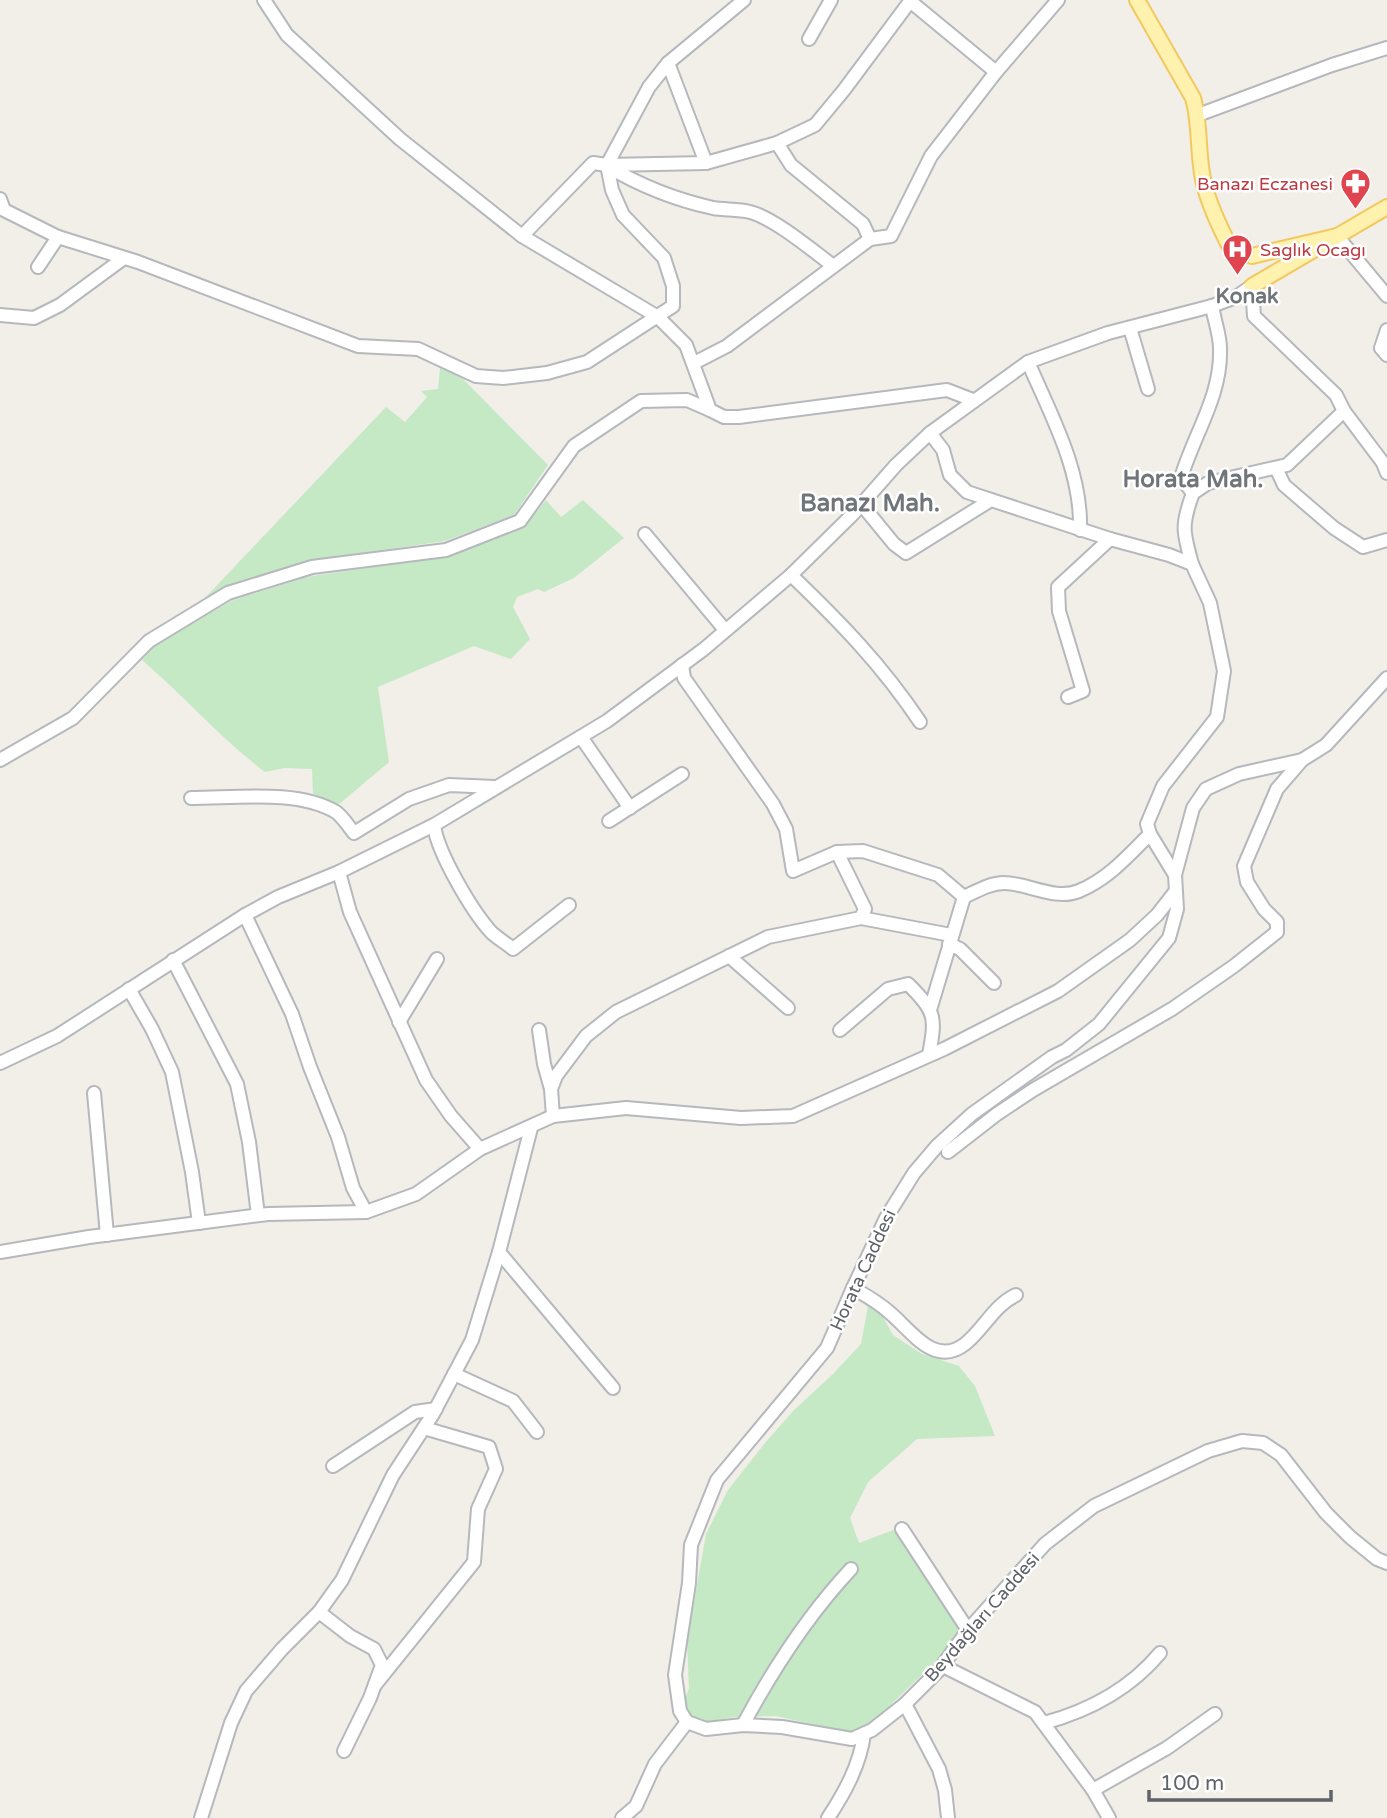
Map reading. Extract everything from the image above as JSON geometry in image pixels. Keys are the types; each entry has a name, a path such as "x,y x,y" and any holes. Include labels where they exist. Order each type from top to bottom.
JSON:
{"main road":[{"path":"1137,0 1193,98 1198,115 1198,149 1204,184 1216,220 1231,249 1252,256 1337,236"},
{"path":"1252,286 1387,206"}],"street":[{"path":"266,0 287,34 400,139 522,236 659,317 686,345 710,410"},
{"path":"0,199 4,210 58,237 124,258 358,346 418,349 476,376 503,378 547,373 587,362 674,306 673,286 664,258 623,215 612,190 607,165 649,87 668,63 744,0"},
{"path":"809,39 831,0"},
{"path":"522,236 593,163 706,163 777,143 815,125 845,90 911,1 996,72"},
{"path":"694,363 727,346 870,239 891,236 931,156 1054,1"},
{"path":"1198,115 1332,65 1387,48"},
{"path":"668,63 706,163"},
{"path":"777,143 791,165 863,224 870,239"},
{"path":"607,165 627,178 684,200 714,208 752,213 832,265"},
{"path":"1337,236 1387,296"},
{"path":"38,267 58,237"},
{"path":"0,315 34,318 60,305 124,258"},
{"path":"0,1063 57,1036 245,915 434,825 607,722 682,666 790,575 862,505 896,465 930,433 1028,362 1108,333 1212,306 1236,297 1252,286"},
{"path":"1252,286 1254,316"},
{"path":"1236,297 1336,395 1344,411 1382,452 1387,473"},
{"path":"1193,492 1181,478 1214,394 1220,349 1212,306"},
{"path":"1130,328 1148,389"},
{"path":"1387,330 1381,348 1387,355"},
{"path":"1028,362 1067,453 1081,506 1080,530"},
{"path":"0,760 73,718 149,641 228,593 312,568 446,550 520,521 574,446 641,401 687,400 724,417 739,417 947,390 973,400"},
{"path":"1175,875 1150,834 1147,824 1163,786 1217,717 1224,671 1210,603 1192,564 1184,535 1184,518 1193,492 1208,483 1287,465 1344,411"},
{"path":"930,433 943,450 950,475 967,492 1192,564"},
{"path":"1276,468 1284,485 1334,528 1363,547 1387,541"},
{"path":"862,505 894,544 906,553 991,500"},
{"path":"645,534 725,631"},
{"path":"1068,697 1083,691 1059,611 1058,587 1110,539"},
{"path":"790,575 840,622 894,683 920,722"},
{"path":"682,666 684,678 773,804 786,828 793,871 837,852 863,851 938,875 964,897"},
{"path":"948,1152 1033,1090 1172,1009 1277,932 1277,922 1264,909 1247,882 1244,866 1277,789 1302,760 1326,745 1387,678"},
{"path":"581,737 630,808"},
{"name":"Horata Caddesi","path":"687,1722 680,1711 675,1675 691,1545 717,1480 827,1348 886,1218 914,1174 937,1146 972,1114 1066,1050 1099,1024 1138,980 1169,938 1177,909 1175,875 1193,808 1206,789 1239,774 1302,760"},
{"path":"609,821 682,774"},
{"path":"191,798 309,801 338,813 354,833 409,799 449,785 497,787"},
{"path":"434,825 436,839 471,904 492,933 513,949 569,905"},
{"path":"930,1010 964,897 988,885 1006,882 1053,893 1077,892 1109,876 1150,834"},
{"path":"837,852 865,909 861,918"},
{"path":"338,873 350,912 426,1080 451,1116 481,1149"},
{"path":"0,1252 258,1215 366,1212 416,1194 481,1149 553,1116 626,1108 741,1118 793,1116 929,1055 1059,991 1130,940 1157,915 1175,891"},
{"path":"245,915 292,1014 338,1137 353,1188 366,1212"},
{"path":"551,1089 556,1076 586,1037 615,1012 768,937 861,918 950,940 994,983"},
{"path":"729,956 788,1007"},
{"path":"399,1022 437,959"},
{"path":"173,960 237,1084 249,1142 258,1215"},
{"path":"840,1030 888,989 908,984 926,1002 930,1010 934,1025 929,1055"},
{"path":"129,989 172,1072 199,1223"},
{"path":"539,1030 551,1089 553,1116"},
{"path":"94,1093 107,1235"},
{"path":"201,1818 231,1723 247,1691 282,1649 319,1612 342,1580 393,1475 436,1409 472,1340 499,1252 531,1128"},
{"path":"499,1252 613,1388"},
{"path":"853,1287 890,1312 914,1338 944,1353 966,1344 999,1307 1016,1295"},
{"path":"454,1374 513,1401 537,1432"},
{"path":"333,1466 415,1412 436,1409"},
{"path":"374,1685 474,1562 478,1508 496,1469 489,1447 424,1428"},
{"name":"Beydağları Caddesi","path":"864,1734 905,1704 943,1666 968,1630 1045,1544 1094,1506 1208,1451 1242,1441 1263,1443 1281,1455 1326,1513 1350,1537 1377,1559 1387,1563"},
{"path":"902,1529 968,1630"},
{"path":"743,1725 764,1687 822,1599 851,1569"},
{"path":"319,1612 350,1636 374,1649 382,1665 344,1751"},
{"path":"1044,1723 1066,1717 1100,1702 1160,1653"},
{"path":"943,1666 1035,1712 1093,1790 1109,1818"},
{"path":"905,1704 939,1769 945,1790 948,1818"},
{"path":"1093,1790 1167,1748 1215,1714"},
{"path":"622,1818 636,1806 656,1764 687,1722 706,1729 743,1725 782,1727 852,1739 864,1734 862,1750 845,1793 828,1818"}],"green space":[{"path":"440,367 463,379 548,465 514,515 445,541 312,560 229,586 203,600 386,407 405,422 427,397 421,391 438,389"},
{"path":"546,500 561,517 583,500 624,538 574,578 544,592 538,589 517,597 513,607 530,639 511,659 474,646 378,687 389,762 338,805 313,794 312,769 285,768 265,772 233,746 142,660 157,643 231,601 306,577 454,555 524,527"},
{"path":"868,1306 878,1308 893,1335 922,1354 959,1366 975,1386 995,1436 917,1439 868,1482 850,1518 859,1543 896,1529 959,1628 940,1657 872,1723 848,1732 776,1716 733,1717 707,1723 695,1719 688,1713 684,1702 689,1688 687,1642 706,1534 728,1490 765,1443 794,1410 861,1344"}],"place":[{"name":"Banazı Eczanesi","path":"1356,211"},
{"name":"Saglık Ocagı","path":"1237,277"}],"district":[{"name":"Konak","path":"1247,296"},
{"name":"Horata Mah.","path":"1193,479"},
{"name":"Banazı Mah.","path":"870,503"}]}
